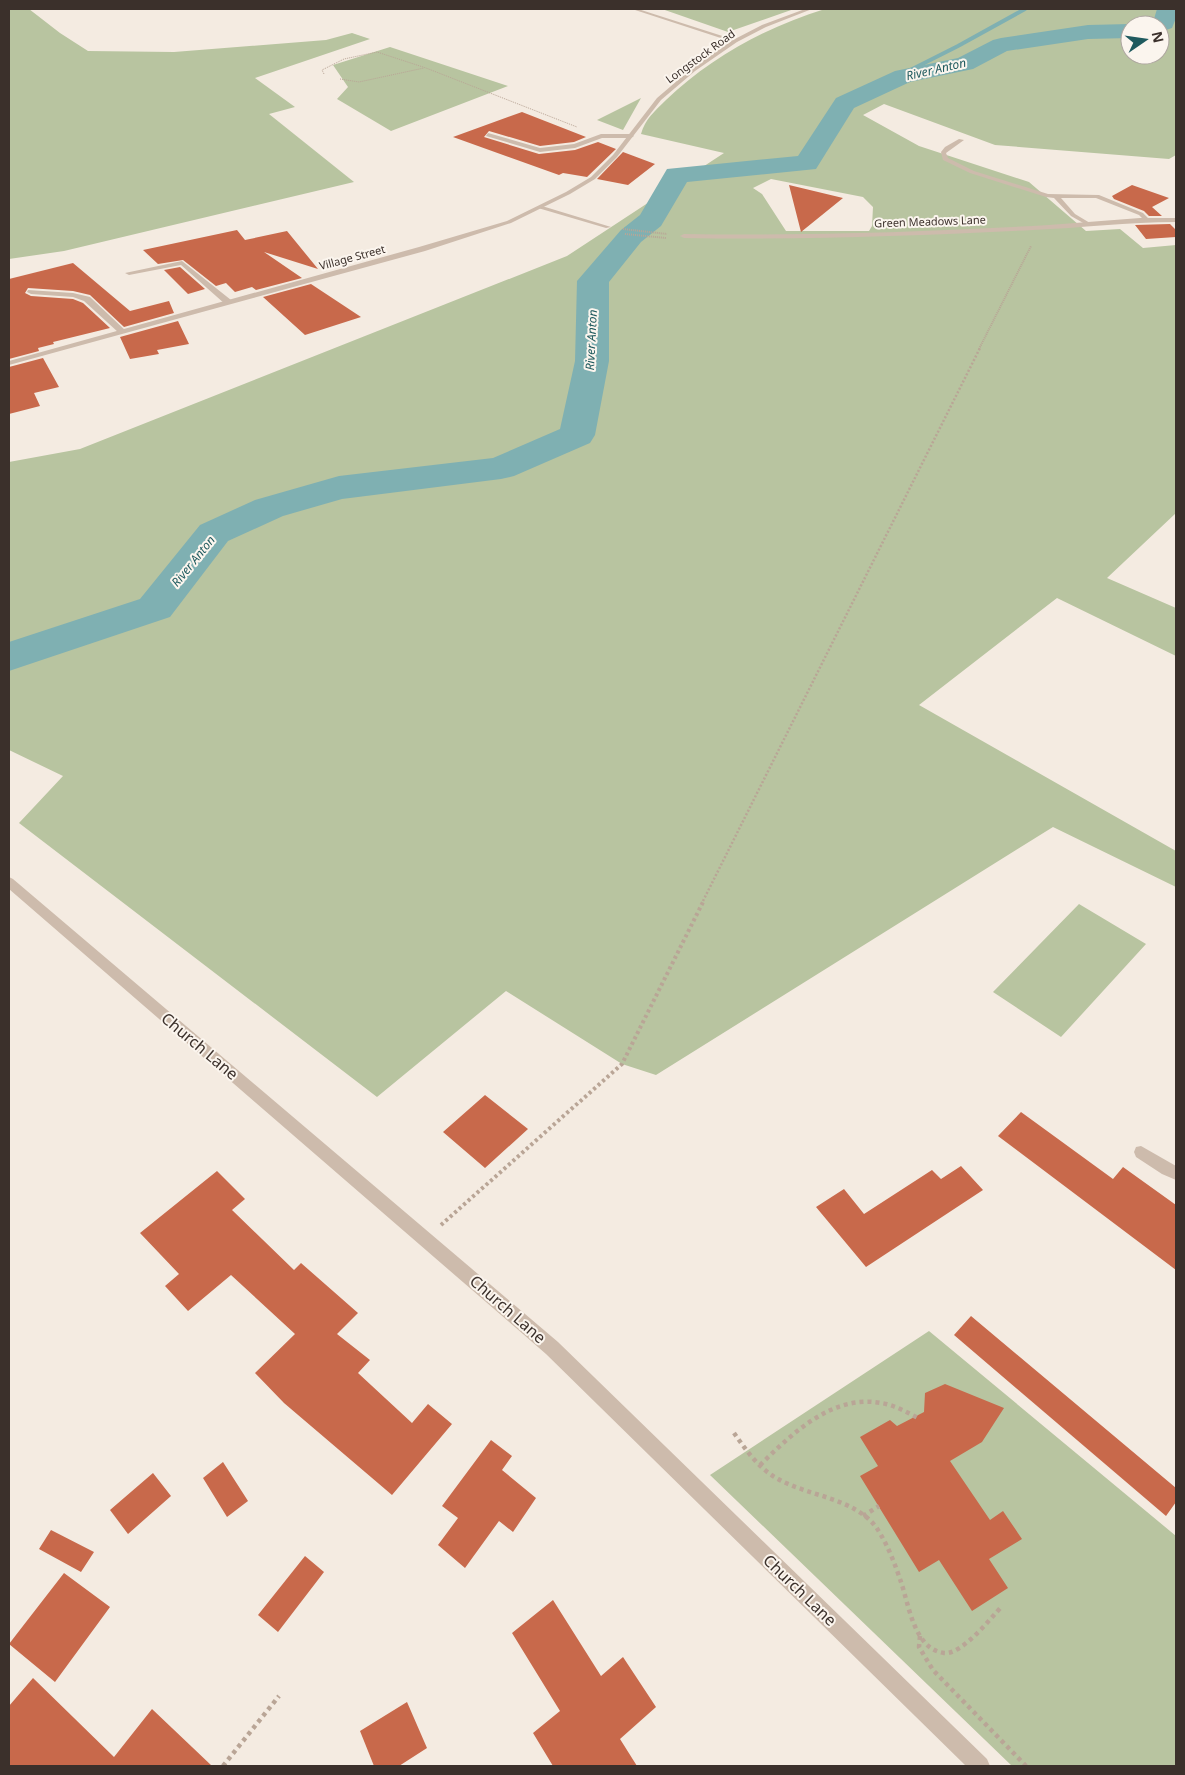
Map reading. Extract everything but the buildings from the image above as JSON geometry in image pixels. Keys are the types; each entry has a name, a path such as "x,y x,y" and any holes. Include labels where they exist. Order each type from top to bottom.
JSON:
{"street":[{"path":"634,9 735,41"},
{"name":"Longstock Road","path":"659,99 694,70 735,41 764,26 809,9"},
{"name":"Village Street","path":"9,363 473,235 509,222 592,178 615,156 659,99"},
{"path":"488,135 540,150 575,146 601,136 631,136"},
{"path":"961,140 947,148 943,153 945,159 972,172 1048,196 1097,196 1141,214 1146,219"},
{"path":"1056,196 1073,216 1087,223"},
{"path":"540,207 608,228"},
{"name":"Green Meadows Lane","path":"684,236 751,238 874,235 1040,228 1146,219 1176,220"},
{"path":"129,273 182,263 228,302"},
{"path":"31,292 73,295 87,299 122,331"},
{"name":"Church Lane","path":"9,882 425,1237 552,1348 980,1766"},
{"path":"1141,1152 1176,1173"}],"path":[{"path":"324,74 322,70 330,64 373,52 426,68 601,136"},
{"path":"340,79 359,82 426,68"},
{"path":"608,228 684,236"},
{"path":"608,228 631,236 681,239 693,236"},
{"path":"425,1237 622,1064 1040,228"},
{"path":"760,1465 815,1418 839,1406 879,1402 896,1407 920,1419"},
{"path":"734,1432 742,1446 777,1479 863,1516 873,1525 881,1537 901,1582 914,1623 920,1635 930,1646 945,1653 954,1651 965,1643 1002,1606"},
{"path":"863,1516 879,1506"},
{"path":"920,1635 919,1647 932,1670 1026,1766"},
{"path":"223,1766 279,1696"}],"green space":[{"path":"9,9 29,9 60,33 88,51 174,52 326,40 352,33 370,39 255,78 295,107 269,114 354,182 64,251 9,259"},
{"path":"662,9 794,9 728,32"},
{"path":"825,9 1176,9 1176,155 1169,159 995,145 884,104 863,115 919,146 1029,182 1086,231 1120,229 1143,248 1176,245 1176,513 1107,578 1176,608 1176,656 1057,598 919,705 1176,851 1176,887 1053,827 656,1075 622,1064 506,991 377,1097 19,823 63,776 9,750 9,462 80,449 567,256 724,153 641,134 645,124 654,112 683,85 720,57 781,25","holes":["771,179 863,197 873,207 872,226 869,231 786,231 762,194 753,188"]},
{"path":"390,47 508,86 391,131 337,99 348,87 333,65"},
{"path":"641,98 623,130 597,120"},
{"path":"1079,904 1146,944 1061,1037 993,992"},
{"path":"929,1331 1176,1536 1176,1766 1012,1766 710,1475"}],"waterway":[{"path":"845,103 958,46 1025,9"},
{"name":"River Anton","path":"1166,15 1168,9"},
{"name":"River Anton","path":"9,657 155,608 214,533 269,508 339,488 501,468 577,435 592,361 593,281 631,236 651,220 677,175 807,163 845,103 903,76 965,64 1001,45 1088,32 1120,31"}]}
